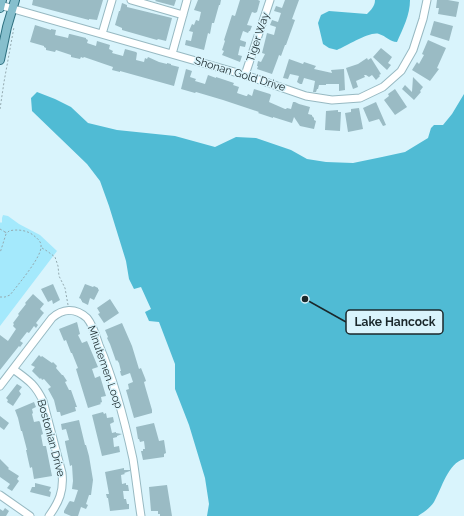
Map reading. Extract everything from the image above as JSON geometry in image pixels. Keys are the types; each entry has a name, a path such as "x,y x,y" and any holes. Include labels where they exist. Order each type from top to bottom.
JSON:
{"main road":[{"path":"0,60 14,0"}],"street":[{"path":"102,34 112,0"},
{"path":"131,0 183,15"},
{"path":"172,54 188,0"},
{"name":"Tiger Way","path":"246,75 270,0"},
{"name":"Shonan Gold Drive","path":"1,5 246,75 306,96 332,100 360,98 383,87 401,71 413,50 423,19 426,0"},
{"name":"Minutemen Loop","path":"0,386 52,318 58,313 70,310 82,314 87,318 103,354 118,402 133,460 141,516"},
{"name":"Bostonian Drive","path":"13,369 32,383 41,396 62,473 63,482 61,494 56,506 49,516"},
{"path":"0,495 30,516"}],"path":[{"path":"0,109 14,26"},
{"path":"0,229 7,233 15,230 30,232 40,241 41,248 40,254 14,290 5,298 0,297"},
{"path":"0,253 6,234 5,232"},
{"path":"41,248 48,251 55,257 59,276 65,288 68,306"}],"shaded area":[{"path":"375,0 410,0 410,6 404,27 397,42 379,34 375,34 364,37 337,50 329,48 323,44 318,23 321,15 329,11 367,14 374,6"},
{"path":"37,92 71,107 88,123 117,130 175,136 215,147 236,137 256,138 291,150 307,159 326,162 353,163 405,152 428,138 431,128 434,125 443,125 452,114 464,94 464,459 458,461 454,465 446,477 434,502 429,508 418,516 207,516 209,504 205,478 189,425 175,389 175,364 159,322 149,321 145,312 151,309 141,287 134,289 129,279 126,261 100,181 87,164 32,111 31,98"},
{"path":"3,215 8,216 19,224 40,235 57,251 0,326 0,222 2,222"}],"building":[{"path":"33,0 103,0 97,20 89,20 32,5"},
{"path":"176,0 174,6 155,1"},
{"path":"198,0 221,0 214,23 212,23 210,34 208,33 204,50 185,45 186,40 191,41 193,32 189,31 192,24 194,25 196,20 199,21 201,12 194,10"},
{"path":"240,0 260,1 257,12 252,12 247,25 252,26 250,31 248,33 243,31 240,40 246,43 245,47 240,46 238,55 242,56 240,62 222,55 224,51 222,50 232,15 235,16"},
{"path":"285,0 299,0 292,19 295,20 286,45 281,56 279,55 272,74 257,69 257,66 258,61 261,62 265,54 262,53 267,33 274,35 276,27 270,25 272,20 278,22 281,13 274,11 276,6 282,8"},
{"path":"437,0 459,2 456,17 438,14 439,8 436,8"},
{"path":"122,3 127,5 127,7 172,18 166,41 157,40 122,30 122,28 115,25"},
{"path":"434,21 453,26 449,41 430,35"},
{"path":"35,25 56,30 55,35 68,38 70,34 86,38 88,40 87,43 96,46 97,41 110,45 109,49 113,51 112,53 123,56 125,49 136,52 136,60 144,62 145,58 147,59 148,57 159,62 179,67 174,86 112,70 113,67 84,57 81,57 80,59 71,57 71,55 56,50 55,52 46,50 44,46 30,42"},
{"path":"428,40 446,48 437,68 439,69 430,81 412,70 417,62 419,64 424,55 422,54"},
{"path":"381,48 392,57 388,63 391,65 387,70 373,57"},
{"path":"367,58 368,60 371,58 381,74 376,80 372,75 369,77 364,75 365,77 356,81 358,87 353,89 346,68 358,64"},
{"path":"289,59 303,64 304,62 316,66 314,69 332,73 331,70 344,69 345,90 339,91 339,84 326,84 319,85 316,92 313,92 315,81 304,78 302,84 300,84 297,82 299,76 290,74 288,79 283,78"},
{"path":"186,69 192,71 190,77 196,79 195,81 205,84 208,75 234,83 233,85 239,87 237,93 246,96 248,94 252,96 254,89 270,94 269,102 285,109 291,109 293,102 310,107 308,114 312,115 316,121 314,129 300,126 294,117 292,123 258,113 259,112 223,100 181,89"},
{"path":"413,77 423,87 420,91 421,92 414,100 402,89 405,85 412,92"},
{"path":"395,89 407,107 395,115 384,100 389,96 388,94"},
{"path":"376,102 386,125 383,126 379,119 369,122 363,108"},
{"path":"359,108 363,129 348,132 345,113 351,112 351,109"},
{"path":"338,110 338,112 341,112 340,131 325,130 326,111"},
{"path":"53,284 60,300 53,304 52,300 48,302 41,289"},
{"path":"85,284 94,286 99,290 94,300 90,298 88,305 82,302 79,298"},
{"path":"33,294 44,304 40,309 44,313 36,323 38,325 36,328 34,326 29,333 27,332 20,341 23,343 0,370 0,335 8,341 16,329 13,326 13,323 26,304 25,303"},
{"path":"110,299 119,313 104,323 98,314 100,313 97,308"},
{"path":"77,322 80,334 78,335 82,343 87,341 98,367 92,369 95,378 100,376 106,396 101,397 101,404 88,408 76,369 78,368 66,340 64,341 59,329"},
{"path":"122,323 132,346 139,369 141,368 145,378 146,381 144,382 152,410 152,413 134,418 126,390 129,389 128,384 133,382 130,373 121,375 119,363 117,360 116,361 105,330"},
{"path":"39,355 52,363 53,362 67,381 65,382 69,390 71,390 77,407 75,407 76,411 61,416 60,412 57,412 54,400 48,389 51,387 44,379 40,379 32,371 35,367 31,365"},
{"path":"17,384 22,387 19,391 21,394 13,406 7,402 8,400 6,398"},
{"path":"34,402 36,407 32,409 32,414 34,422 40,422 43,434 41,435 43,446 46,446 52,476 34,479 32,467 30,468 27,450 15,410"},
{"path":"103,412 104,414 106,413 107,418 113,417 114,422 110,424 112,433 116,432 122,434 113,438 114,447 119,446 120,452 102,456 92,415"},
{"path":"0,416 9,423 4,430 0,427"},
{"path":"79,420 89,456 93,480 91,495 89,495 86,509 81,507 78,516 71,516 64,513 64,511 70,501 74,502 78,490 72,489 72,465 70,466 65,442 69,440 66,429 62,430 61,424"},
{"path":"154,423 159,441 164,440 166,453 164,454 164,457 143,460 141,451 145,449 144,441 140,442 138,439 136,427"},
{"path":"0,459 9,468 8,469 19,476 17,479 19,481 12,491 7,488 10,484 0,477"},
{"path":"124,468 124,470 130,470 121,475 122,484 126,483 126,485 128,485 129,491 123,491 124,499 126,499 127,504 129,504 129,509 110,511 106,494 109,494 105,472"},
{"path":"35,483 51,487 49,491 51,492 50,497 30,492 32,487 35,487"},
{"path":"167,485 172,516 160,516 158,511 151,511 149,487"},
{"path":"5,508 9,511 6,516 0,516 0,509 3,511"}],"place":[{"name":"Lake Hancock","path":"305,299"}]}
